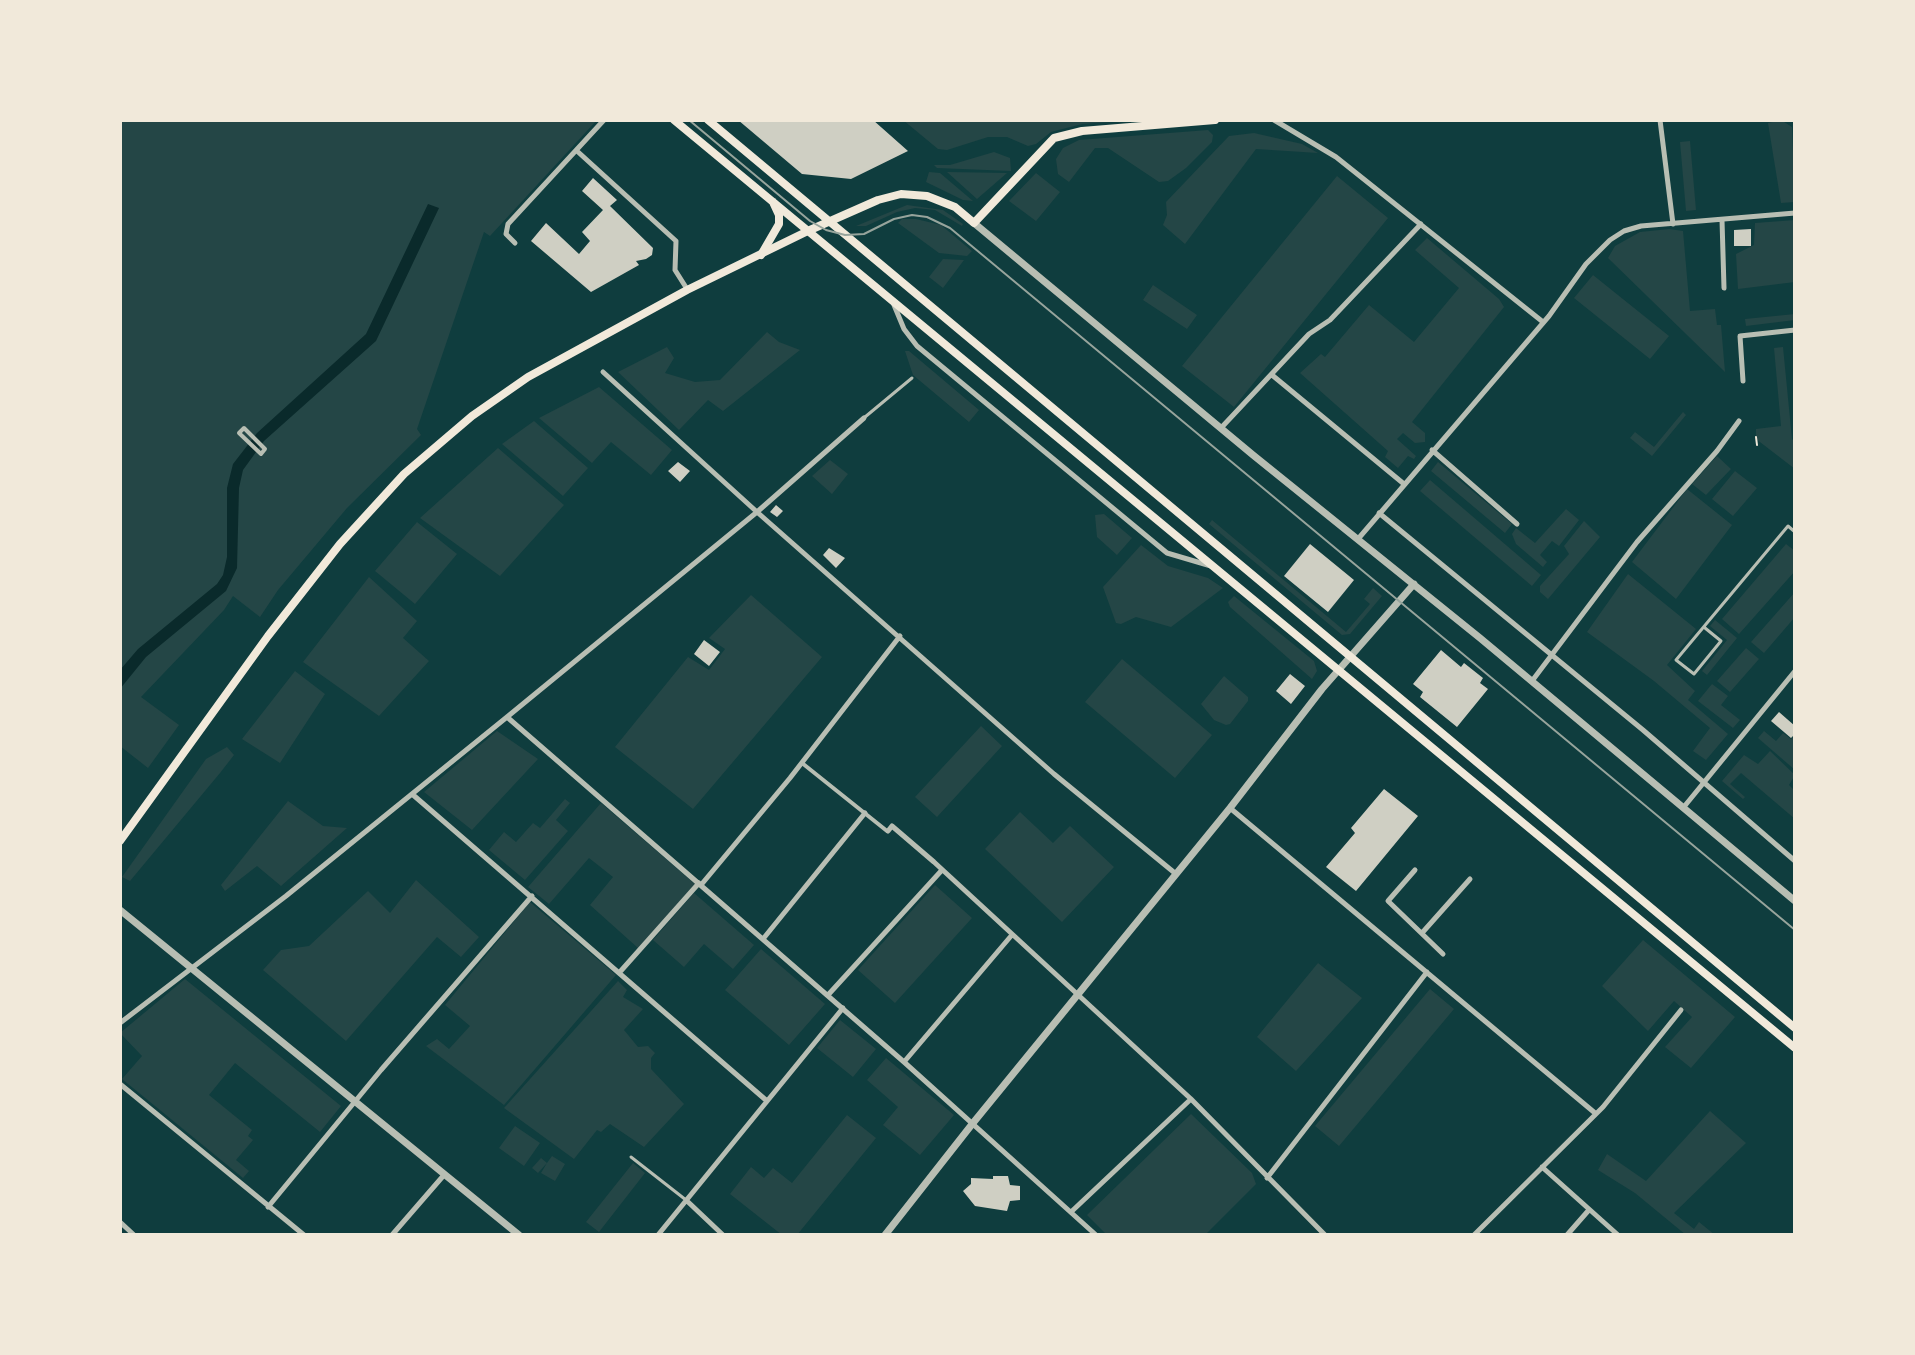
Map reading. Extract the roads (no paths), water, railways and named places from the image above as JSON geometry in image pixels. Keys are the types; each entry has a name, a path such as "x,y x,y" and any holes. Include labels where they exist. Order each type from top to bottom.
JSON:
{"main road":[{"path":"674,120 1795,1048"},
{"path":"708,120 1795,1028"},
{"path":"120,841 268,636 340,544 391,487 472,416 528,377 687,290 810,230 889,196 915,194 955,207 974,223 1054,138 1082,131 1215,120"},
{"path":"761,255 779,224 778,212 770,198"}],"street":[{"path":"515,243 506,234 508,224 604,120"},
{"path":"1274,120 1336,157 1543,322"},
{"path":"1660,120 1673,224"},
{"path":"577,151 676,241 675,270 687,290"},
{"path":"1358,539 1543,322 1586,264 1610,240 1624,231 1641,226 1795,213"},
{"path":"1722,220 1724,288"},
{"path":"974,223 1795,901"},
{"path":"1221,428 1309,334 1330,320 1421,224"},
{"path":"891,297 904,329 917,346 1144,535 1167,553 1217,567"},
{"path":"1743,381 1740,336 1795,330"},
{"path":"603,372 1054,774 1176,874"},
{"path":"1272,375 1404,484"},
{"path":"120,1023 507,717 757,512 864,418"},
{"path":"1532,681 1637,542 1736,424"},
{"path":"244,428 265,449 261,454 239,433 244,428"},
{"path":"1432,450 1517,524"},
{"path":"1379,513 1795,861"},
{"path":"885,1235 1340,669 1414,584"},
{"path":"619,973 700,884 802,763 900,636"},
{"path":"1683,808 1795,671"},
{"path":"507,717 843,1008 1096,1235"},
{"path":"802,763 942,870 1191,1099 1325,1235"},
{"path":"412,794 767,1101"},
{"path":"1230,808 1595,1113"},
{"path":"763,939 865,813"},
{"path":"828,995 942,870"},
{"path":"1415,870 1388,901 1443,954"},
{"path":"1422,933 1470,879"},
{"path":"268,1207 532,896"},
{"path":"120,910 519,1235"},
{"path":"904,1062 1011,936"},
{"path":"1267,1178 1427,972"},
{"path":"658,1235 843,1008"},
{"path":"1474,1235 1603,1107 1681,1010"},
{"path":"120,1084 304,1235"},
{"path":"1071,1212 1191,1099"},
{"path":"1542,1167 1618,1235"},
{"path":"392,1235 444,1175"},
{"path":"686,1200 723,1235"},
{"path":"1567,1235 1588,1211"},
{"path":"120,1222 134,1235"}],"lane":[{"path":"864,418 912,378"},
{"path":"1705,628 1721,641 1694,674 1676,660 1788,526 1795,532"},
{"path":"631,1157 686,1200"}],"tram line":[{"path":"689,120 810,221 826,230 845,235 864,234 894,219 912,215 927,217 950,228 1795,930"}]}
